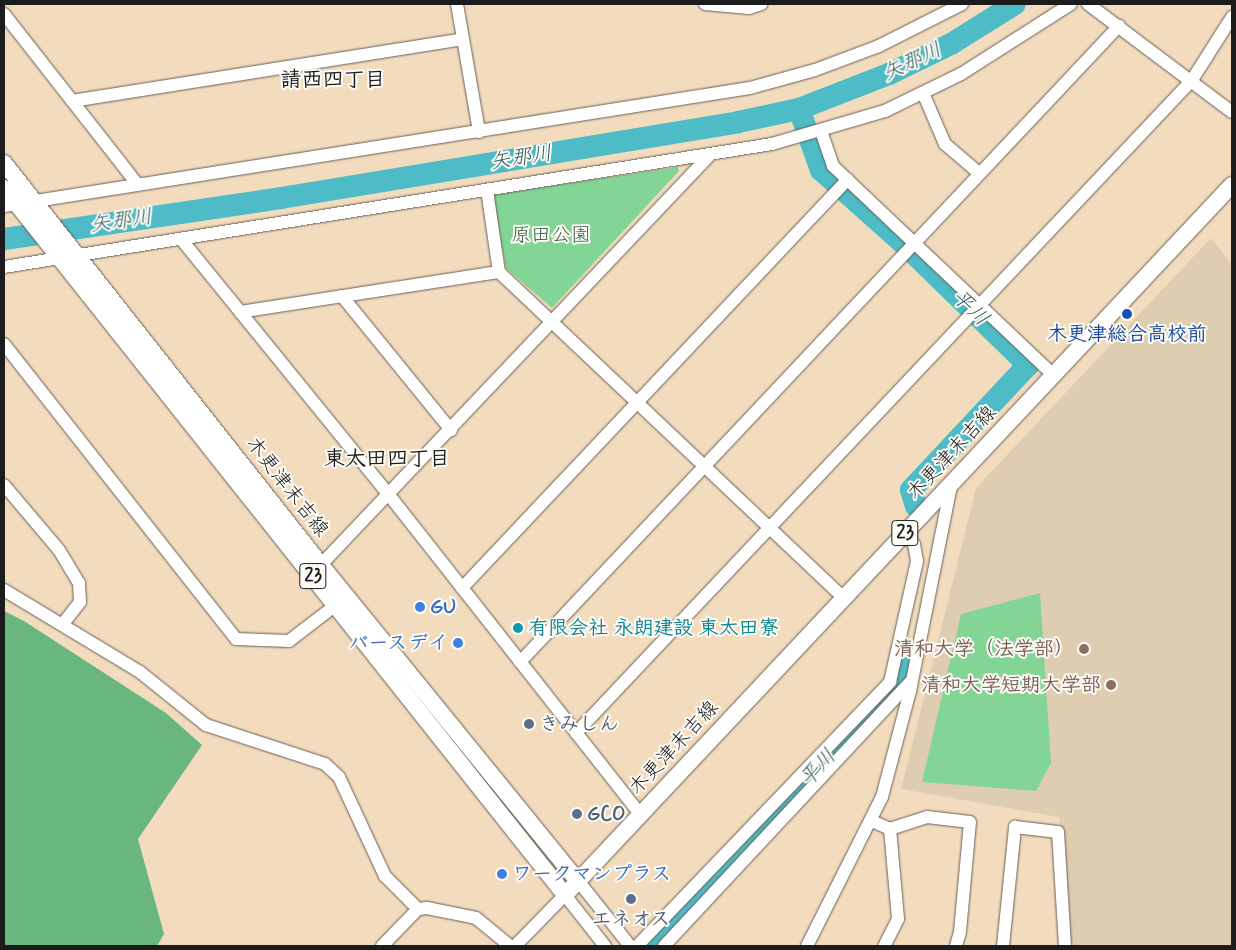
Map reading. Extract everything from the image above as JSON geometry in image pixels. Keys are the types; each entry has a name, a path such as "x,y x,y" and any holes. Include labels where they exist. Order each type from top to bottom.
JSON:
{"main road":[{"name":"木更津末吉線","path":"4,163 35,202 69,256 317,570 566,895 1232,185"},
{"name":"木更津末吉線","path":"4,188 10,205 69,256"},
{"name":"木更津末吉線","path":"341,601 579,882"}],"street":[{"path":"457,4 479,132"},
{"path":"705,4 749,8 761,4"},
{"path":"10,205 479,132 759,85 815,70 879,46 962,4"},
{"path":"4,267 708,156 813,133 885,111 923,93 1001,50 1071,4"},
{"path":"1088,4 1192,80 1232,112"},
{"path":"4,14 138,185"},
{"path":"576,733 1192,80 1232,18"},
{"path":"520,662 909,246 1119,26"},
{"path":"72,101 463,39"},
{"path":"923,93 945,144 979,173"},
{"path":"813,133 843,184 974,309 1054,376"},
{"path":"317,570 389,496 708,156"},
{"path":"462,588 843,184"},
{"path":"487,190 499,272 705,464 844,598"},
{"path":"181,239 389,496 640,816"},
{"path":"240,312 499,272"},
{"path":"342,296 451,430"},
{"path":"4,344 8,356 236,640 289,641 341,601"},
{"path":"4,485 59,550 79,583 80,602 63,624"},
{"path":"807,946 872,821 882,797 912,680 951,485"},
{"path":"637,946 890,682 917,561 914,544 904,535"},
{"path":"4,590 140,672 206,725 325,764 339,777 385,876 418,909"},
{"path":"664,946 912,680"},
{"path":"872,821 890,829 927,817 970,822 960,932 956,946"},
{"path":"1003,946 1015,827 1058,832 1065,946"},
{"path":"884,946 898,919 890,829"},
{"path":"579,882 630,946"},
{"path":"516,946 566,895 605,946"},
{"path":"382,946 418,909 427,908 476,918 510,946"}],"shaded area":[{"name":"清和大学（法学部）","path":"1211,238 1232,265 1232,946 1072,946 1059,817 901,789 976,488"}],"green space":[{"name":"原田公園","path":"678,167 679,171 552,308 506,268 492,197 497,194"},
{"path":"1040,593 1051,763 1036,791 922,782 961,614"},
{"path":"4,611 24,621 166,713 202,745 138,839 164,934 157,946 4,946"}],"waterway":[{"name":"矢那川","path":"4,239 281,198 738,122 799,109 889,74 951,44 1015,4"},
{"name":"平川","path":"799,109 821,170 903,243 1028,365 911,490 916,506"},
{"name":"平川","path":"652,946 895,686 901,656"}],"place":[{"name":"木更津総合高校前","path":"1127,314"},
{"name":"GU","path":"420,607"},
{"name":"有限会社 永朗建設 東太田寮","path":"518,628"},
{"name":"バースデイ","path":"458,643"},
{"name":"清和大学（法学部）","path":"1084,649"},
{"name":"清和大学短期大学部","path":"1111,685"},
{"name":"きみしん","path":"529,724"},
{"name":"GCO","path":"577,814"},
{"name":"ワークマンプラス","path":"502,874"},
{"name":"エネオス","path":"631,899"}],"district":[{"name":"請西四丁目","path":"333,80"},
{"name":"東太田四丁目","path":"387,459"}]}
